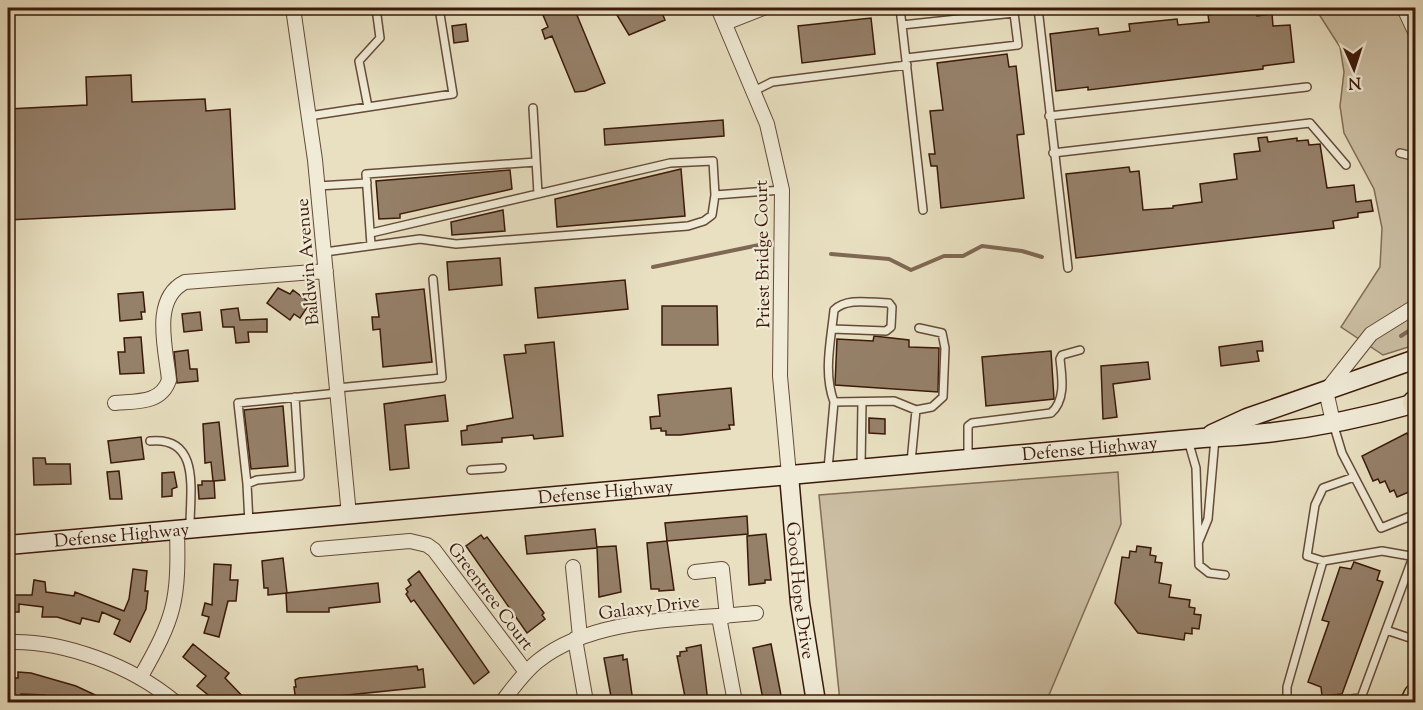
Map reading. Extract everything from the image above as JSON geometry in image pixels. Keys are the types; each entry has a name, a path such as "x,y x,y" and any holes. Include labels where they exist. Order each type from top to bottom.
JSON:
{"highway":[{"path":"1413,702 1416,696"}],"main road":[{"name":"Defense Highway","path":"1202,438 1247,418 1416,359"},
{"name":"Defense Highway","path":"8,545 1202,438 1252,436 1333,422 1415,403"},
{"name":"Good Hope Drive","path":"789,475 800,603 816,702"}],"street":[{"name":"Baldwin Avenue","path":"293,8 318,186 349,515"},
{"name":"Priest Bridge Court","path":"718,8 754,91 774,147 782,190 780,376 789,475"},
{"path":"725,23 763,8"},
{"path":"1404,8 1416,34"},
{"path":"115,403 151,400 166,389 169,380 164,310 168,294 177,286 185,282 326,271"},
{"path":"1333,422 1326,391 1371,334 1416,306"},
{"path":"140,678 162,639 176,601 184,530"},
{"name":"Greentree Court","path":"318,549 410,541 427,544 434,550 525,672"},
{"path":"573,567 578,638 586,702"},
{"path":"695,572 722,569 723,616 735,702"},
{"name":"Galaxy Drive","path":"502,702 525,672 557,648 578,638 612,627 756,613"},
{"path":"8,642 49,646 80,653 140,678 175,702"}],"lane":[{"path":"368,107 359,61 380,38 376,8"},
{"path":"309,116 453,94 439,8"},
{"path":"900,8 923,210"},
{"path":"1038,8 1068,268"},
{"path":"754,91 772,82 1018,45 1013,10 902,25"},
{"path":"1049,116 1307,87"},
{"path":"533,108 538,194"},
{"path":"1053,153 1310,123 1346,165"},
{"path":"1400,153 1416,157"},
{"path":"371,245 366,174 536,162"},
{"path":"325,252 420,239 456,244 688,225 704,221 712,215 715,195 713,162 670,163 370,233"},
{"path":"318,186 367,183"},
{"path":"715,195 782,190"},
{"path":"249,523 238,403 442,378 433,279"},
{"path":"827,472 834,402 828,376 832,329 834,310 844,303 889,303 892,308 891,327 886,331 832,329"},
{"path":"834,402 894,401 916,410 939,404 943,397 945,348 942,333 919,328"},
{"path":"968,460 968,426 972,423 1051,413 1057,408 1062,395 1060,359 1062,355 1080,350"},
{"path":"247,484 257,480 300,476 295,397"},
{"path":"861,469 862,402"},
{"path":"911,465 916,410"},
{"path":"1333,422 1342,453 1381,528 1416,514"},
{"path":"1198,544 1208,519 1202,438"},
{"path":"1202,438 1196,468 1199,565 1202,570 1225,575"},
{"path":"150,441 172,441 185,455 190,473 184,530"},
{"path":"471,470 502,468"},
{"path":"1320,702 1361,698 1414,557 1382,551 1323,561 1307,556 1315,505 1323,488 1354,477"},
{"path":"1287,702 1287,687 1323,561"},
{"path":"1386,630 1416,640"}],"shaded area":[{"path":"1315,8 1415,8 1415,345 1383,355 1341,327 1380,267 1382,228 1374,189 1344,133 1340,106 1344,72 1340,47"},
{"path":"1118,472 1121,524 1046,702 840,702 819,495"}],"building":[{"path":"540,8 574,8 605,83 585,91 575,92 552,36 545,39 542,30 548,27"},
{"path":"618,8 660,8 665,20 629,35 617,15 621,13"},
{"path":"1256,9 1257,16 1272,14 1273,26 1290,25 1294,62 1263,66 1263,69 1088,90 1088,87 1056,91 1050,34 1098,28 1099,35 1130,31 1129,24 1177,19 1178,25 1209,22 1208,15"},
{"path":"871,18 875,54 802,63 798,26"},
{"path":"466,24 468,41 454,43 452,26"},
{"path":"1007,54 1009,67 1016,66 1024,134 1017,135 1024,198 941,208 937,166 931,166 929,154 935,154 930,111 943,110 937,63"},
{"path":"131,75 132,102 205,99 206,111 230,109 235,209 8,220 8,109 87,105 86,77"},
{"path":"723,120 724,136 605,145 604,129"},
{"path":"1267,137 1268,142 1297,138 1297,141 1308,140 1309,145 1320,144 1327,188 1354,185 1356,202 1371,200 1373,211 1358,213 1358,217 1333,221 1334,228 1076,258 1066,174 1129,167 1130,172 1139,171 1143,210 1173,208 1173,206 1202,202 1200,184 1237,179 1234,154 1260,151 1258,138"},
{"path":"681,169 685,216 557,227 555,199"},
{"path":"510,170 512,189 400,214 400,218 379,219 376,181"},
{"path":"503,210 505,231 452,235 451,222"},
{"path":"500,258 502,285 449,290 447,262"},
{"path":"625,280 628,309 538,318 535,288"},
{"path":"278,288 290,294 293,290 310,303 300,318 294,314 290,320 267,303"},
{"path":"424,289 432,362 383,367 380,329 373,330 372,317 379,317 376,294"},
{"path":"143,292 145,312 141,312 142,319 120,321 118,294"},
{"path":"662,306 717,306 718,345 662,345"},
{"path":"238,308 240,320 267,319 267,332 248,332 249,342 236,343 234,327 223,327 221,310"},
{"path":"200,312 202,330 184,332 182,314"},
{"path":"874,336 909,340 909,347 939,348 938,392 835,385 837,339 873,341"},
{"path":"141,337 144,373 120,374 118,352 125,352 124,338"},
{"path":"1262,341 1263,351 1257,351 1259,361 1221,366 1219,347"},
{"path":"554,342 563,436 534,439 533,435 502,438 502,442 462,445 461,431 467,430 467,426 513,418 504,355 526,353 525,345"},
{"path":"188,350 190,369 197,369 198,381 177,383 174,352"},
{"path":"1051,351 1054,399 986,406 982,357"},
{"path":"1148,362 1150,379 1113,384 1117,417 1103,419 1101,366"},
{"path":"731,388 734,425 729,425 730,429 666,435 666,431 661,431 661,428 651,429 650,417 660,416 658,395"},
{"path":"445,395 448,421 405,425 409,468 390,470 384,404"},
{"path":"283,406 288,466 251,469 244,410"},
{"path":"869,418 885,419 885,434 869,433"},
{"path":"219,422 225,480 214,481 215,498 199,499 198,485 202,485 202,481 213,481 211,462 205,463 203,424"},
{"path":"1407,433 1409,437 1416,434 1416,489 1397,497 1394,490 1390,492 1385,481 1380,483 1378,479 1373,481 1362,456"},
{"path":"141,437 144,459 111,463 108,441"},
{"path":"33,458 45,458 46,464 70,464 71,484 34,485"},
{"path":"119,471 122,499 110,499 107,472"},
{"path":"174,472 177,487 172,489 172,496 162,497 162,473"},
{"path":"747,516 748,534 667,541 665,523"},
{"path":"595,529 597,548 527,554 525,536"},
{"path":"766,534 771,580 749,585 747,536"},
{"path":"481,535 484,539 487,537 544,613 542,615 545,619 527,633 466,546"},
{"path":"667,541 674,590 659,591 659,589 651,589 647,543"},
{"path":"616,546 621,592 599,597 597,547"},
{"path":"1137,546 1151,548 1150,555 1156,556 1155,562 1162,563 1159,583 1171,585 1169,597 1190,600 1189,607 1195,608 1194,614 1201,615 1199,629 1192,628 1192,634 1185,633 1184,640 1138,633 1115,603 1122,557 1129,558 1130,551 1136,552"},
{"path":"283,558 287,593 268,595 268,588 264,588 262,561"},
{"path":"1354,562 1380,571 1377,580 1383,582 1342,694 1322,696 1321,687 1308,682 1329,622 1322,620 1340,567 1351,569"},
{"path":"214,564 231,565 230,580 238,580 236,601 228,601 219,637 204,633 209,617 202,615 205,603 212,605"},
{"path":"133,569 147,571 145,591 148,591 146,609 130,642 114,634 120,620 102,612 99,622 82,618 80,624 57,617 42,617 43,607 19,604 19,612 8,612 8,595 32,595 34,580 45,582 46,592 74,596 75,592 124,611 129,599"},
{"path":"419,571 489,672 474,684 414,600 411,602 406,594 408,592 406,589 411,585 408,580"},
{"path":"378,583 380,602 329,608 329,612 287,612 286,593"},
{"path":"193,644 229,673 225,678 248,702 217,702 197,686 206,676 183,657"},
{"path":"771,644 782,702 765,702 753,648"},
{"path":"701,645 708,702 686,702 677,656 680,656 680,652 687,651 686,648"},
{"path":"623,655 623,660 627,659 633,702 612,702 604,658"},
{"path":"417,666 418,670 423,669 425,687 296,702 294,687 296,687 295,680 299,678"},
{"path":"18,672 31,673 76,686 110,702 72,702 58,699 58,702 44,702 45,695 21,694 21,699 11,699 11,694 8,693 8,678 18,678"}],"waterway":[{"path":"653,267 759,245"},
{"path":"831,254 889,259 911,270 944,256 963,256 982,246 1022,251 1042,257"},
{"path":"1401,336 1416,326"}]}
